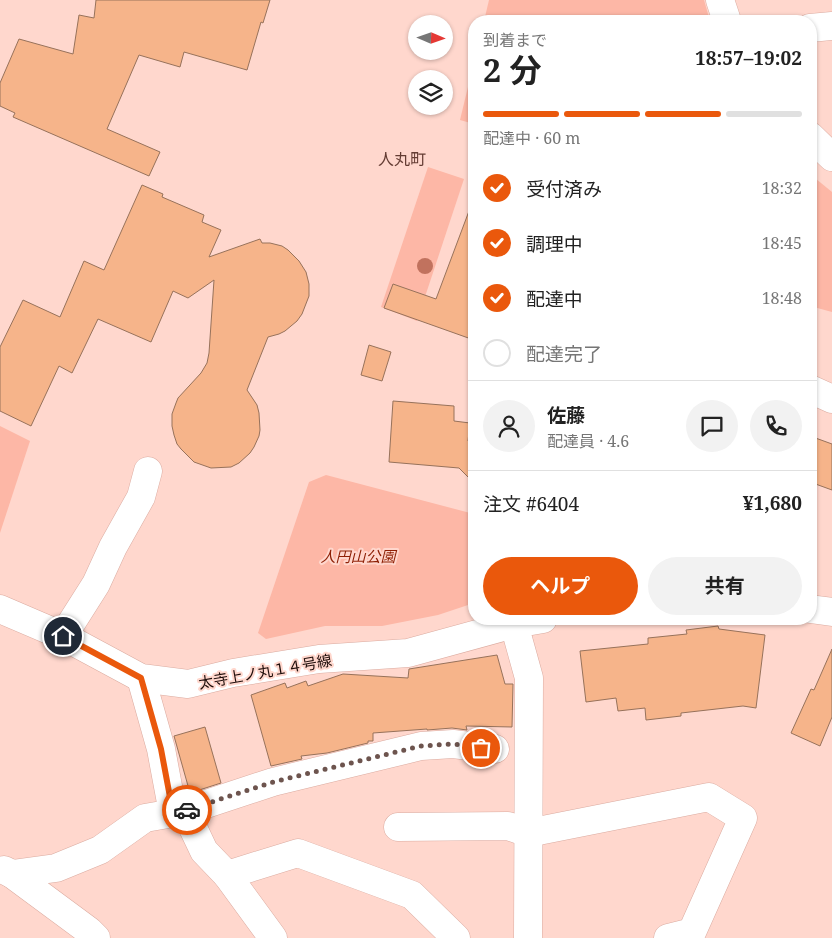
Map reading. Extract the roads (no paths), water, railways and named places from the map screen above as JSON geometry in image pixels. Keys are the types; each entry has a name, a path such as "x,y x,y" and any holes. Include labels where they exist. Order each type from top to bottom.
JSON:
{"street":[{"path":"720,0 725,15"},
{"path":"817,27 832,26"},
{"path":"817,143 832,157"},
{"path":"817,392 832,399"},
{"path":"63,636 96,584 113,547 142,497 148,470"},
{"name":"太寺上ノ丸１４号線","path":"0,609 63,636 141,678 188,684 233,673 320,659 408,653 510,625"},
{"path":"817,610 832,612"},
{"path":"514,625 529,678 528,938"},
{"path":"141,678 179,812 204,851 228,875 273,938"},
{"path":"6,871 56,868 100,850 145,818 179,812 273,782 421,746 453,744 495,749"},
{"path":"398,827 508,826 528,833 709,797 743,818 692,932 668,938"},
{"path":"228,875 298,853 412,895 456,938"},
{"path":"6,871 96,938"}],"district":[{"name":"人丸町","path":"402,159"}],"park label":[{"name":"人円山公園","path":"358,556"}]}
